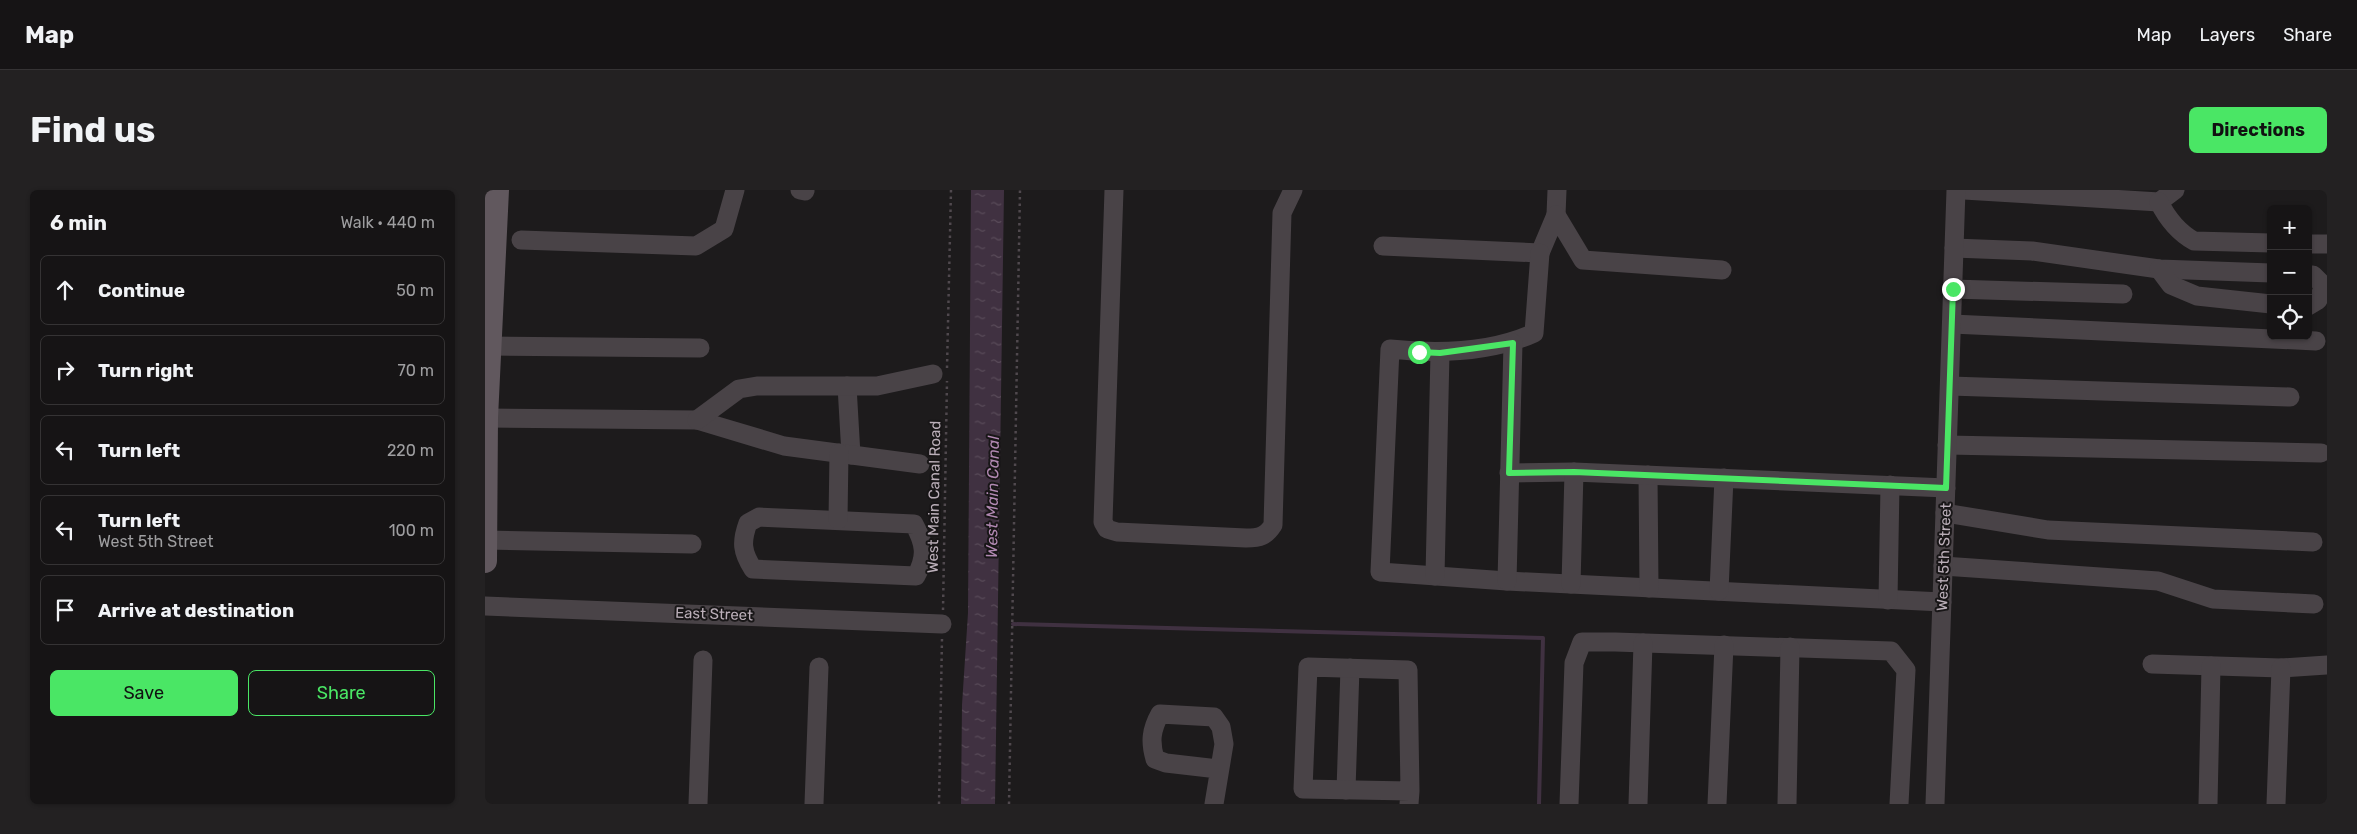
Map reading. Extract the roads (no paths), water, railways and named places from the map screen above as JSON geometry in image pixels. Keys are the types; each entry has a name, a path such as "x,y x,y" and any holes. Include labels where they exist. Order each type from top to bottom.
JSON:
{"main road":[{"path":"486,550 486,418 497,190"}],"street":[{"path":"521,240 695,246 724,229 735,190"},
{"path":"800,190 805,191"},
{"path":"1114,190 1103,522 1107,529 1117,532 1258,538 1267,534 1273,525 1281,213 1293,190"},
{"path":"1557,190 1556,215 1540,253 1534,333 1513,343 1440,353 1390,349 1380,572 1507,581 1942,602"},
{"name":"West 5th Street","path":"1935,804 1956,190"},
{"path":"1964,190 2159,202 2175,190"},
{"path":"2159,202 2172,222 2185,236 2194,240 2267,243"},
{"path":"1556,215 1583,260 1722,270"},
{"path":"2312,244 2327,244"},
{"path":"1383,246 1540,253"},
{"path":"1954,248 2032,251 2159,269 2267,274"},
{"path":"2159,269 2171,285 2197,296 2267,304"},
{"path":"2312,275 2324,286 2318,300 2312,304"},
{"path":"1953,289 2123,294"},
{"path":"1952,324 2316,341"},
{"path":"1507,581 1513,343"},
{"path":"490,346 700,348"},
{"path":"1435,576 1440,353"},
{"path":"697,420 739,389 757,386 877,386 933,374"},
{"path":"838,520 845,454 847,386"},
{"path":"1949,386 2290,397"},
{"path":"486,418 697,420 784,446 920,464"},
{"path":"1947,446 2321,453"},
{"path":"1509,473 1574,472 1946,488"},
{"path":"1571,584 1574,472"},
{"path":"1648,475 1649,588"},
{"path":"1719,591 1724,478"},
{"path":"1887,600 1890,485"},
{"path":"1945,513 2048,530 2313,542"},
{"path":"759,517 838,520 915,524 923,541 923,564 916,576 753,569 744,555 745,532 748,523 759,517"},
{"path":"486,550 692,544"},
{"path":"1943,566 2158,581 2213,599 2314,604"},
{"name":"East Street","path":"485,606 942,624"},
{"path":"1569,804 1574,663 1582,642 1891,651 1905,670 1899,804"},
{"path":"1638,804 1643,643"},
{"path":"1717,804 1724,645"},
{"path":"1787,804 1790,647"},
{"path":"698,804 703,660"},
{"path":"2152,664 2281,668 2327,665"},
{"path":"2208,804 2211,666"},
{"path":"814,804 819,667"},
{"path":"1308,667 1350,668 1408,670 1409,798 1345,790 1303,789 1308,667"},
{"path":"1345,790 1350,668"},
{"path":"2276,804 2281,668"},
{"path":"1214,804 1218,769"}],"water":[{"name":"West Main Canal","path":"971,190 1004,190 995,804 961,804 962,705 968,613"}],"waterway":[{"path":"1013,624 1543,638 1539,804"}]}
